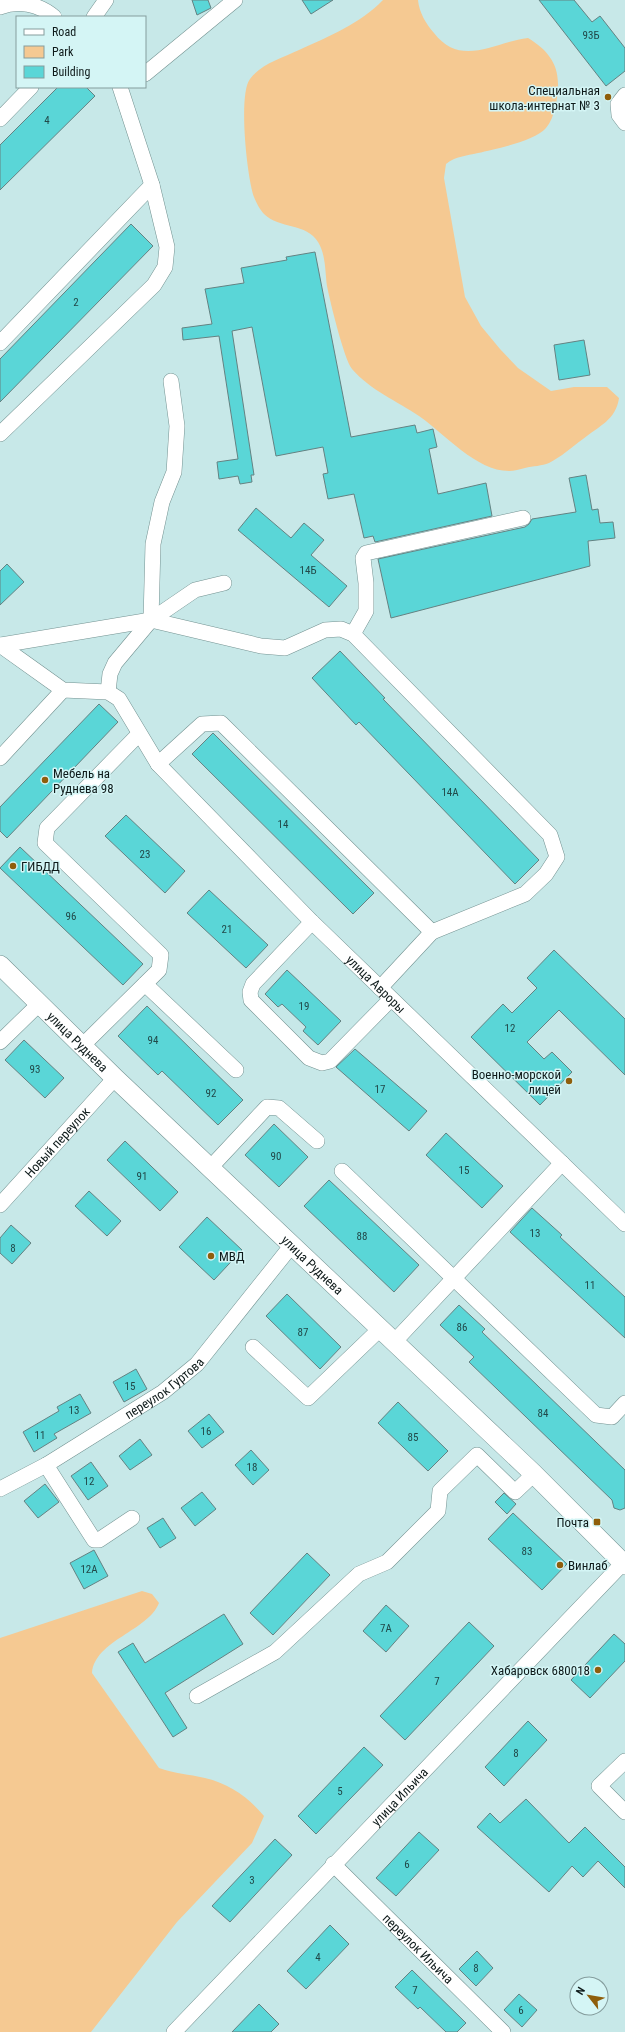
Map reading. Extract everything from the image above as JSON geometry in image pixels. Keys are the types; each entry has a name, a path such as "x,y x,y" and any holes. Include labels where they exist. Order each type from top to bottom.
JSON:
{"main road":[{"name":"улица Руднева","path":"0,965 115,1078 395,1341 534,1474 624,1563"}],"street":[{"path":"95,16 106,0"},
{"path":"146,73 235,0"},
{"path":"3,3 16,1 40,3 53,16"},
{"path":"0,119 30,88"},
{"path":"0,434 160,277 165,266 167,248 152,185 125,89"},
{"path":"625,95 618,104 620,115 625,123"},
{"path":"0,343 152,185"},
{"path":"152,620 153,544 162,502 174,472 177,426 171,381"},
{"path":"353,634 366,611 366,583 363,558 366,553 523,518"},
{"path":"0,645 63,690 108,692 110,674 115,662 152,620 195,590 224,583"},
{"path":"0,645 152,620 261,646 285,648 325,630 341,629 353,634 550,836 556,856 546,874 525,894 432,932 380,988"},
{"path":"0,758 63,690"},
{"name":"улица Авроры","path":"108,692 119,699 158,764 312,922 625,1224"},
{"path":"158,764 202,724 221,722 432,932"},
{"path":"82,1046 159,970 161,955 45,843 47,828 139,734"},
{"path":"312,922 253,984 250,992 251,1000 309,1058 322,1063 330,1061 391,999"},
{"path":"145,984 236,1070"},
{"path":"0,1042 39,1004"},
{"name":"Новый переулок","path":"0,1205 115,1078"},
{"path":"210,1168 267,1107 279,1108 317,1141"},
{"path":"395,1341 453,1277 562,1162"},
{"path":"342,1171 596,1415 612,1417 625,1403"},
{"name":"переулок Гуртова","path":"0,1489 46,1465 163,1392 197,1364 292,1245"},
{"path":"253,1347 308,1398 381,1328"},
{"path":"197,1696 274,1652 359,1574 387,1562 438,1511 440,1491 477,1455 515,1492 534,1474"},
{"path":"46,1465 94,1540 99,1540 132,1518"},
{"name":"улица Ильича","path":"174,2032 333,1864 624,1563"},
{"path":"625,1761 599,1786 625,1812"},
{"name":"переулок Ильича","path":"333,1864 503,2032"}],"green space":[{"path":"383,0 418,0 421,13 434,33 444,43 455,49 467,51 478,50 528,38 550,57 556,69 558,84 557,101 552,119 541,133 524,141 504,147 454,159 446,164 444,178 465,297 481,326 518,368 551,391 574,387 607,387 619,398 614,412 606,422 562,455 546,464 509,471 485,465 461,450 419,416 375,389 359,376 352,369 341,342 327,286 324,258 321,247 313,236 307,232 270,219 261,210 254,197 246,155 244,118 246,88 250,79 266,65 344,29 365,16"},
{"path":"142,1591 152,1594 159,1603 153,1613 102,1652 95,1662 92,1673 159,1768 205,1778 223,1784 245,1797 264,1816 252,1843 177,1922 91,2032 0,2032 0,1638"}],"building":[{"path":"192,0 208,0 211,8 197,15"},
{"path":"302,0 333,0 311,14"},
{"path":"539,0 574,0 592,22 600,16 625,48 625,71 606,86"},
{"path":"57,88 87,88 95,96 0,190 0,145"},
{"path":"131,224 153,246 0,402 0,359"},
{"path":"315,252 351,437 415,425 417,433 433,429 437,447 429,449 438,494 486,483 492,516 375,542 373,536 364,538 354,494 328,499 323,474 328,473 323,447 276,456 252,327 232,331 254,475 251,475 252,482 240,484 238,476 219,479 217,462 238,459 219,336 183,340 182,328 212,324 205,289 244,283 241,268 287,260 286,257"},
{"path":"584,340 590,375 559,380 554,345"},
{"path":"586,475 592,510 598,509 600,523 613,522 615,538 588,541 590,566 391,618 378,559 525,527 532,519 576,512 569,478"},
{"path":"256,508 291,538 304,523 324,540 311,555 347,586 329,607 238,530"},
{"path":"7,564 24,582 0,605 0,571"},
{"path":"340,651 385,698 383,699 539,860 515,884 359,722 356,725 312,678"},
{"path":"99,704 118,722 7,838 0,831 0,807"},
{"path":"213,733 374,893 353,914 192,754"},
{"path":"126,815 185,871 165,893 105,836"},
{"path":"20,847 143,964 123,985 0,868"},
{"path":"209,890 268,945 246,968 187,913"},
{"path":"554,950 625,1019 625,1075 559,1010 527,1042 544,1059 552,1052 572,1072 540,1105 471,1037 503,1004 512,1013 537,988 527,978"},
{"path":"287,970 341,1021 318,1045 303,1031 306,1027 282,1004 278,1007 265,994"},
{"path":"147,1006 243,1100 218,1125 162,1071 158,1075 118,1036"},
{"path":"24,1040 64,1078 45,1098 5,1060"},
{"path":"355,1049 427,1111 409,1131 336,1067"},
{"path":"274,1124 308,1157 279,1187 245,1155"},
{"path":"446,1133 503,1186 482,1208 426,1155"},
{"path":"125,1141 178,1192 160,1211 107,1160"},
{"path":"329,1180 419,1265 394,1292 304,1206"},
{"path":"89,1191 121,1221 107,1236 75,1206"},
{"path":"532,1208 562,1235 560,1237 625,1297 625,1338 510,1232"},
{"path":"207,1217 242,1250 214,1280 179,1247"},
{"path":"11,1225 31,1243 12,1264 0,1253 0,1238"},
{"path":"287,1294 341,1347 320,1369 266,1316"},
{"path":"459,1305 485,1329 482,1332 625,1470 625,1508 620,1510 614,1508 612,1500 469,1362 474,1357 440,1325"},
{"path":"136,1369 147,1389 124,1402 113,1382"},
{"path":"80,1394 91,1413 54,1434 57,1438 34,1452 23,1432 59,1411 57,1407"},
{"path":"398,1402 448,1451 428,1471 378,1423"},
{"path":"209,1414 224,1432 202,1448 188,1431"},
{"path":"140,1439 152,1455 130,1470 119,1456"},
{"path":"251,1450 269,1470 253,1485 235,1465"},
{"path":"91,1462 108,1486 88,1500 71,1476"},
{"path":"45,1484 59,1502 38,1518 24,1501"},
{"path":"202,1492 216,1509 195,1526 181,1508"},
{"path":"504,1493 516,1504 507,1514 495,1502"},
{"path":"513,1513 567,1564 542,1590 488,1539"},
{"path":"163,1518 176,1538 160,1548 147,1528"},
{"path":"94,1550 108,1576 84,1589 70,1563"},
{"path":"307,1553 330,1575 273,1635 250,1613"},
{"path":"386,1605 409,1626 386,1652 363,1631"},
{"path":"224,1614 243,1644 165,1693 187,1728 173,1737 118,1652 133,1643 145,1663"},
{"path":"469,1622 494,1646 405,1740 380,1716"},
{"name":"Хабаровск 680018","path":"614,1634 625,1644 625,1661 590,1698 571,1680"},
{"path":"528,1721 547,1740 504,1786 485,1767"},
{"path":"364,1747 383,1765 316,1834 298,1816"},
{"path":"526,1799 569,1843 585,1827 625,1867 625,1888 598,1861 583,1877 572,1866 549,1892 477,1827 490,1813 500,1823"},
{"path":"419,1832 439,1850 396,1896 376,1878"},
{"path":"275,1839 292,1855 230,1922 212,1906"},
{"path":"330,1925 349,1944 306,1989 287,1971"},
{"path":"477,1951 493,1968 476,1986 459,1969"},
{"path":"412,1970 466,2023 457,2032 446,2032 420,2007 418,2009 395,1987"},
{"path":"519,1994 537,2010 522,2027 504,2010"},
{"path":"259,2004 279,2024 271,2032 232,2032"}],"place":[{"name":"Специальная школа-интернат № 3","path":"608,97"},
{"name":"Мебель на Руднева 98","path":"45,780"},
{"name":"ГИБДД","path":"13,866"},
{"name":"Военно-морской лицей","path":"569,1081"},
{"name":"МВД","path":"211,1256"},
{"name":"Почта","path":"597,1522"},
{"name":"Винлаб","path":"560,1565"},
{"name":"Хабаровск 680018","path":"598,1670"}]}
